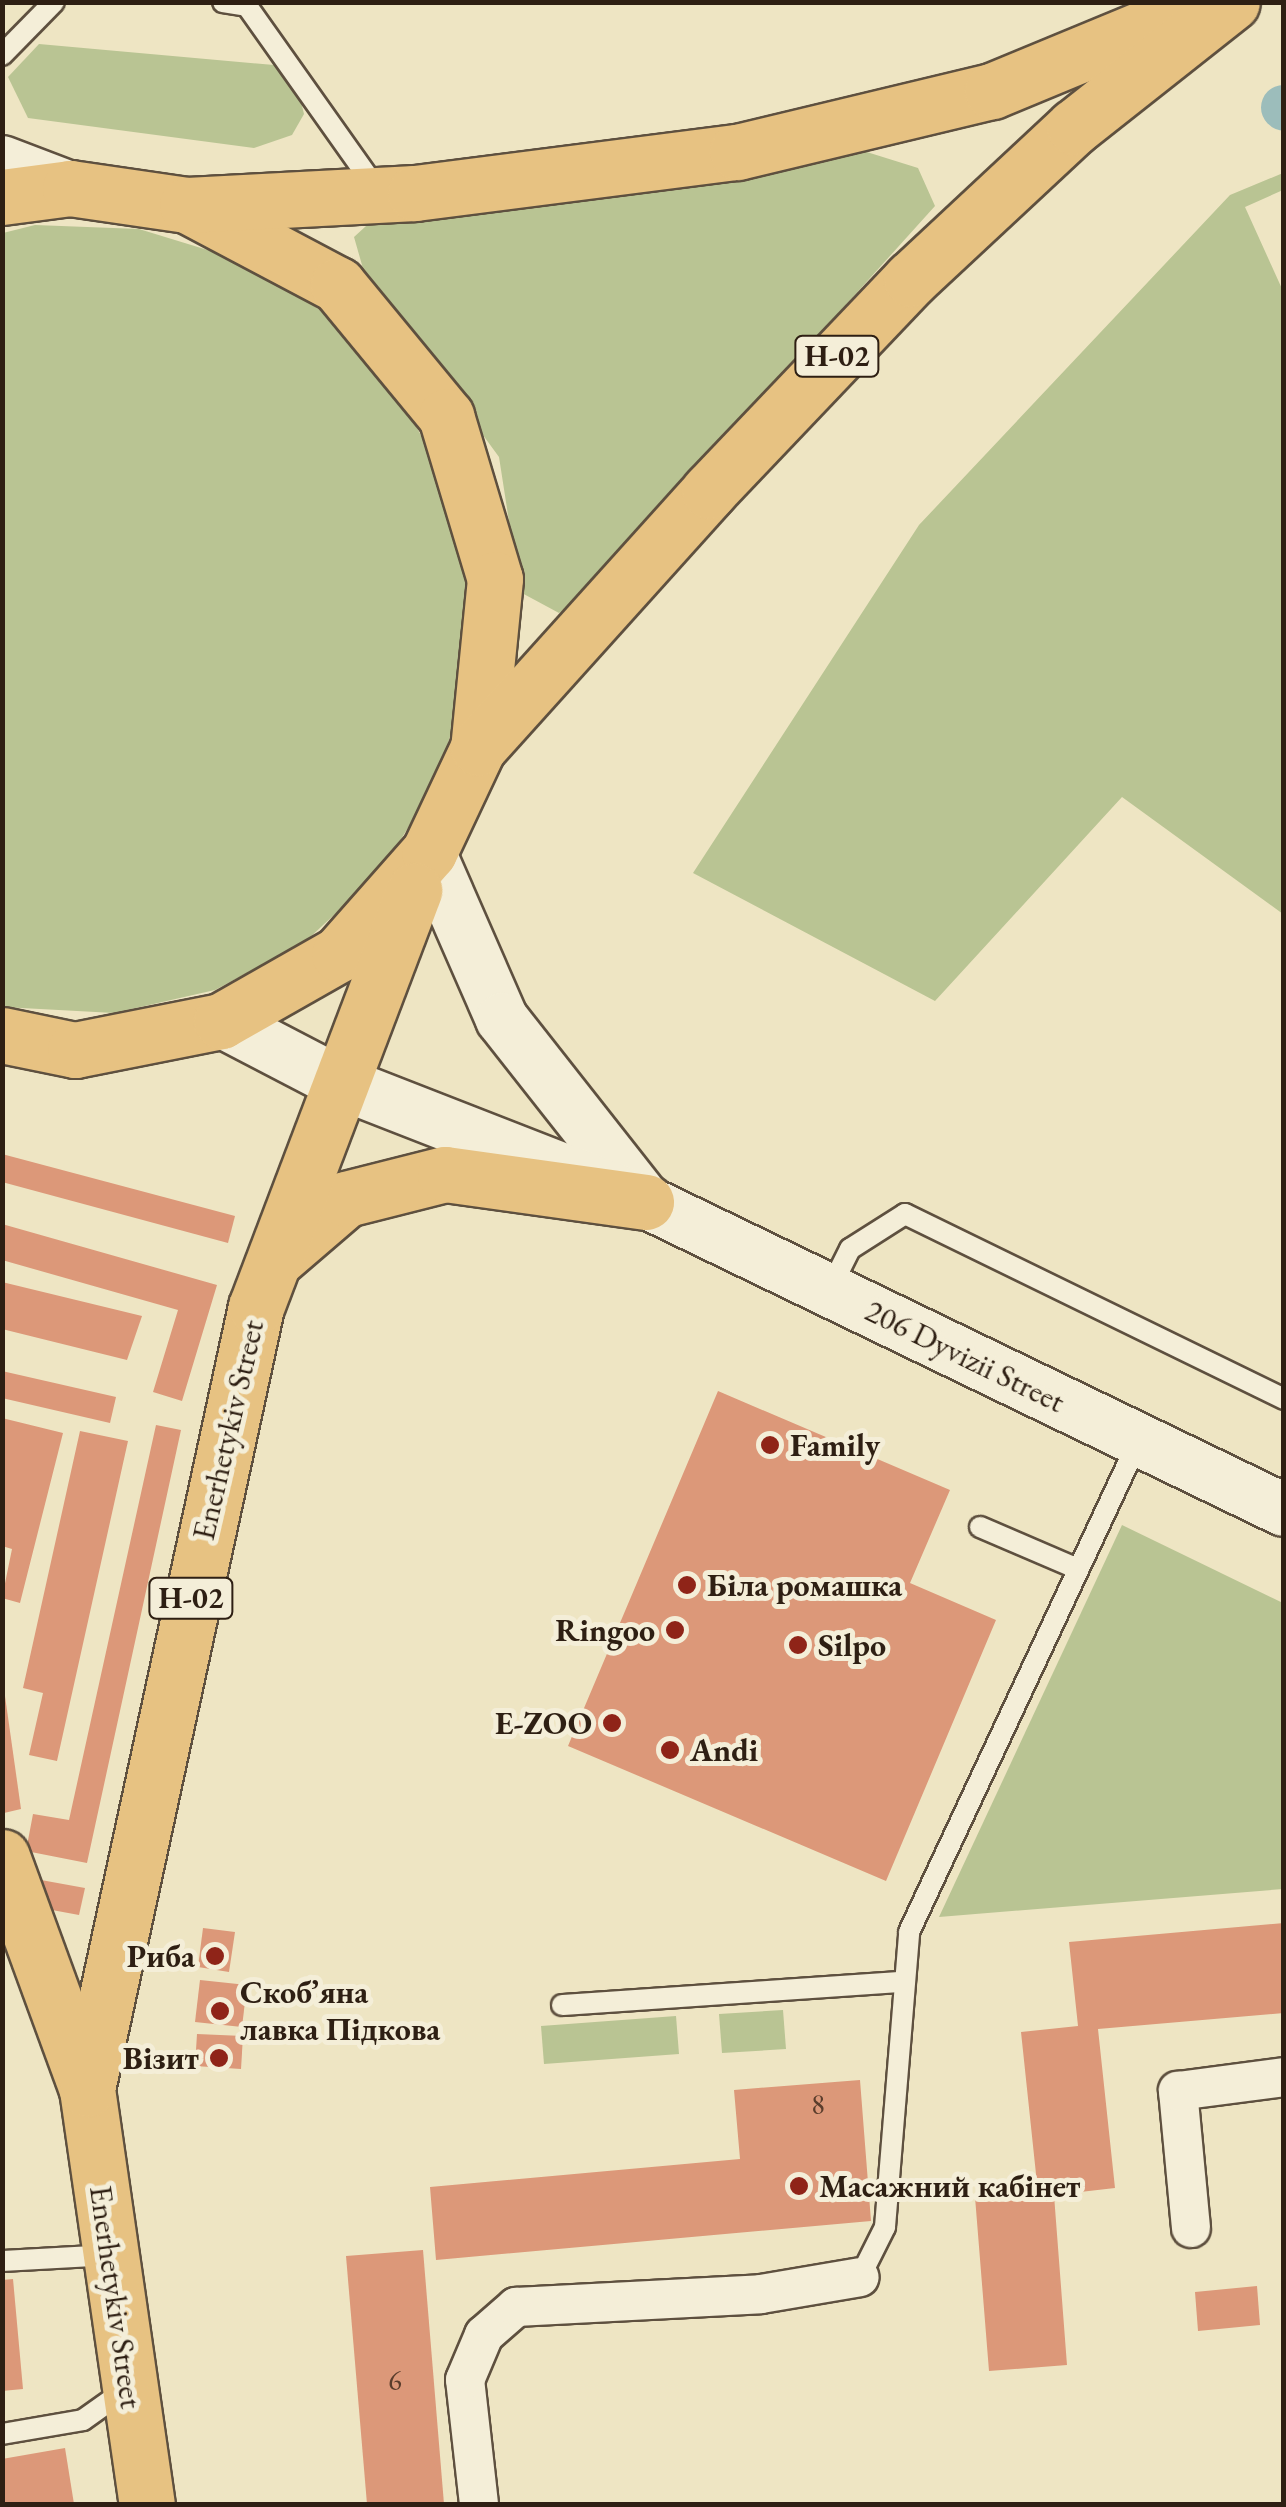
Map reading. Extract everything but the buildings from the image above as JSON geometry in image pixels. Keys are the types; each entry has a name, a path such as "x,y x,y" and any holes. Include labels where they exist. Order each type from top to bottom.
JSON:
{"main road":[{"name":"Н-02","path":"2,197 70,188 188,205 380,192 737,152 992,90 1205,2"},
{"name":"Н-02","path":"2,1035 75,1050 221,1022 339,954 429,852 478,748 911,279 1074,126 1232,2"},
{"name":"Н-02","path":"188,205 338,285 446,416 496,579 478,748"},
{"name":"Enerhetykiv Street","path":"87,2089 209,1500 274,1261 338,1082 429,852"},
{"path":"274,1261 346,1199 444,1174 646,1202"},
{"name":"Enerhetykiv Street","path":"5,1872 87,2089 147,2504"}],"street":[{"path":"2,162 70,188"},
{"name":"206 Dyvizii Street","path":"429,852 502,1019 646,1202"},
{"name":"206 Dyvizii Street","path":"221,1022 338,1082 646,1202 1284,1510"},
{"path":"1191,2228 1178,2091 1284,2077"},
{"path":"479,2504 465,2380 484,2335 516,2306 761,2294 860,2277"}],"lane":[{"path":"2,56 54,2"},
{"path":"223,2 248,6 380,192"},
{"path":"830,1289 850,1249 905,1214 1284,1399"},
{"path":"860,2277 885,2227 900,1982 909,1932 1139,1442"},
{"path":"980,1526 1078,1569"},
{"path":"562,2005 900,1982"},
{"path":"2,2261 110,2255"},
{"path":"2,2434 83,2420 128,2388"}],"green space":[{"path":"39,44 274,65 297,86 304,114 292,135 254,148 28,118 8,77"},
{"path":"854,148 918,168 935,206 595,583 559,613 520,592 499,457 364,272 354,237 377,216"},
{"path":"1283,173 1283,190 1245,207 1283,291 1283,914 1122,797 935,1001 693,873 919,525 1230,195"},
{"path":"35,225 139,229 237,259 325,313 396,389 445,480 469,581 466,684 436,783 381,871 306,941 215,990 114,1013 3,1007 3,233"},
{"path":"1122,1525 1283,1603 1283,1889 939,1917"},
{"path":"783,2010 786,2049 722,2053 719,2014"},
{"path":"676,2016 679,2054 544,2064 541,2026"}],"place":[{"name":"Family","path":"770,1445"},
{"name":"Біла ромашка","path":"687,1585"},
{"name":"Ringoo","path":"675,1630"},
{"name":"Silpo","path":"798,1645"},
{"name":"E-ZOO","path":"612,1723"},
{"name":"Andi","path":"670,1750"},
{"name":"Риба","path":"215,1956"},
{"name":"Скоб’яна лавка Підкова","path":"220,2011"},
{"name":"Візит","path":"219,2058"},
{"name":"Масажний кабінет","path":"799,2186"}]}
